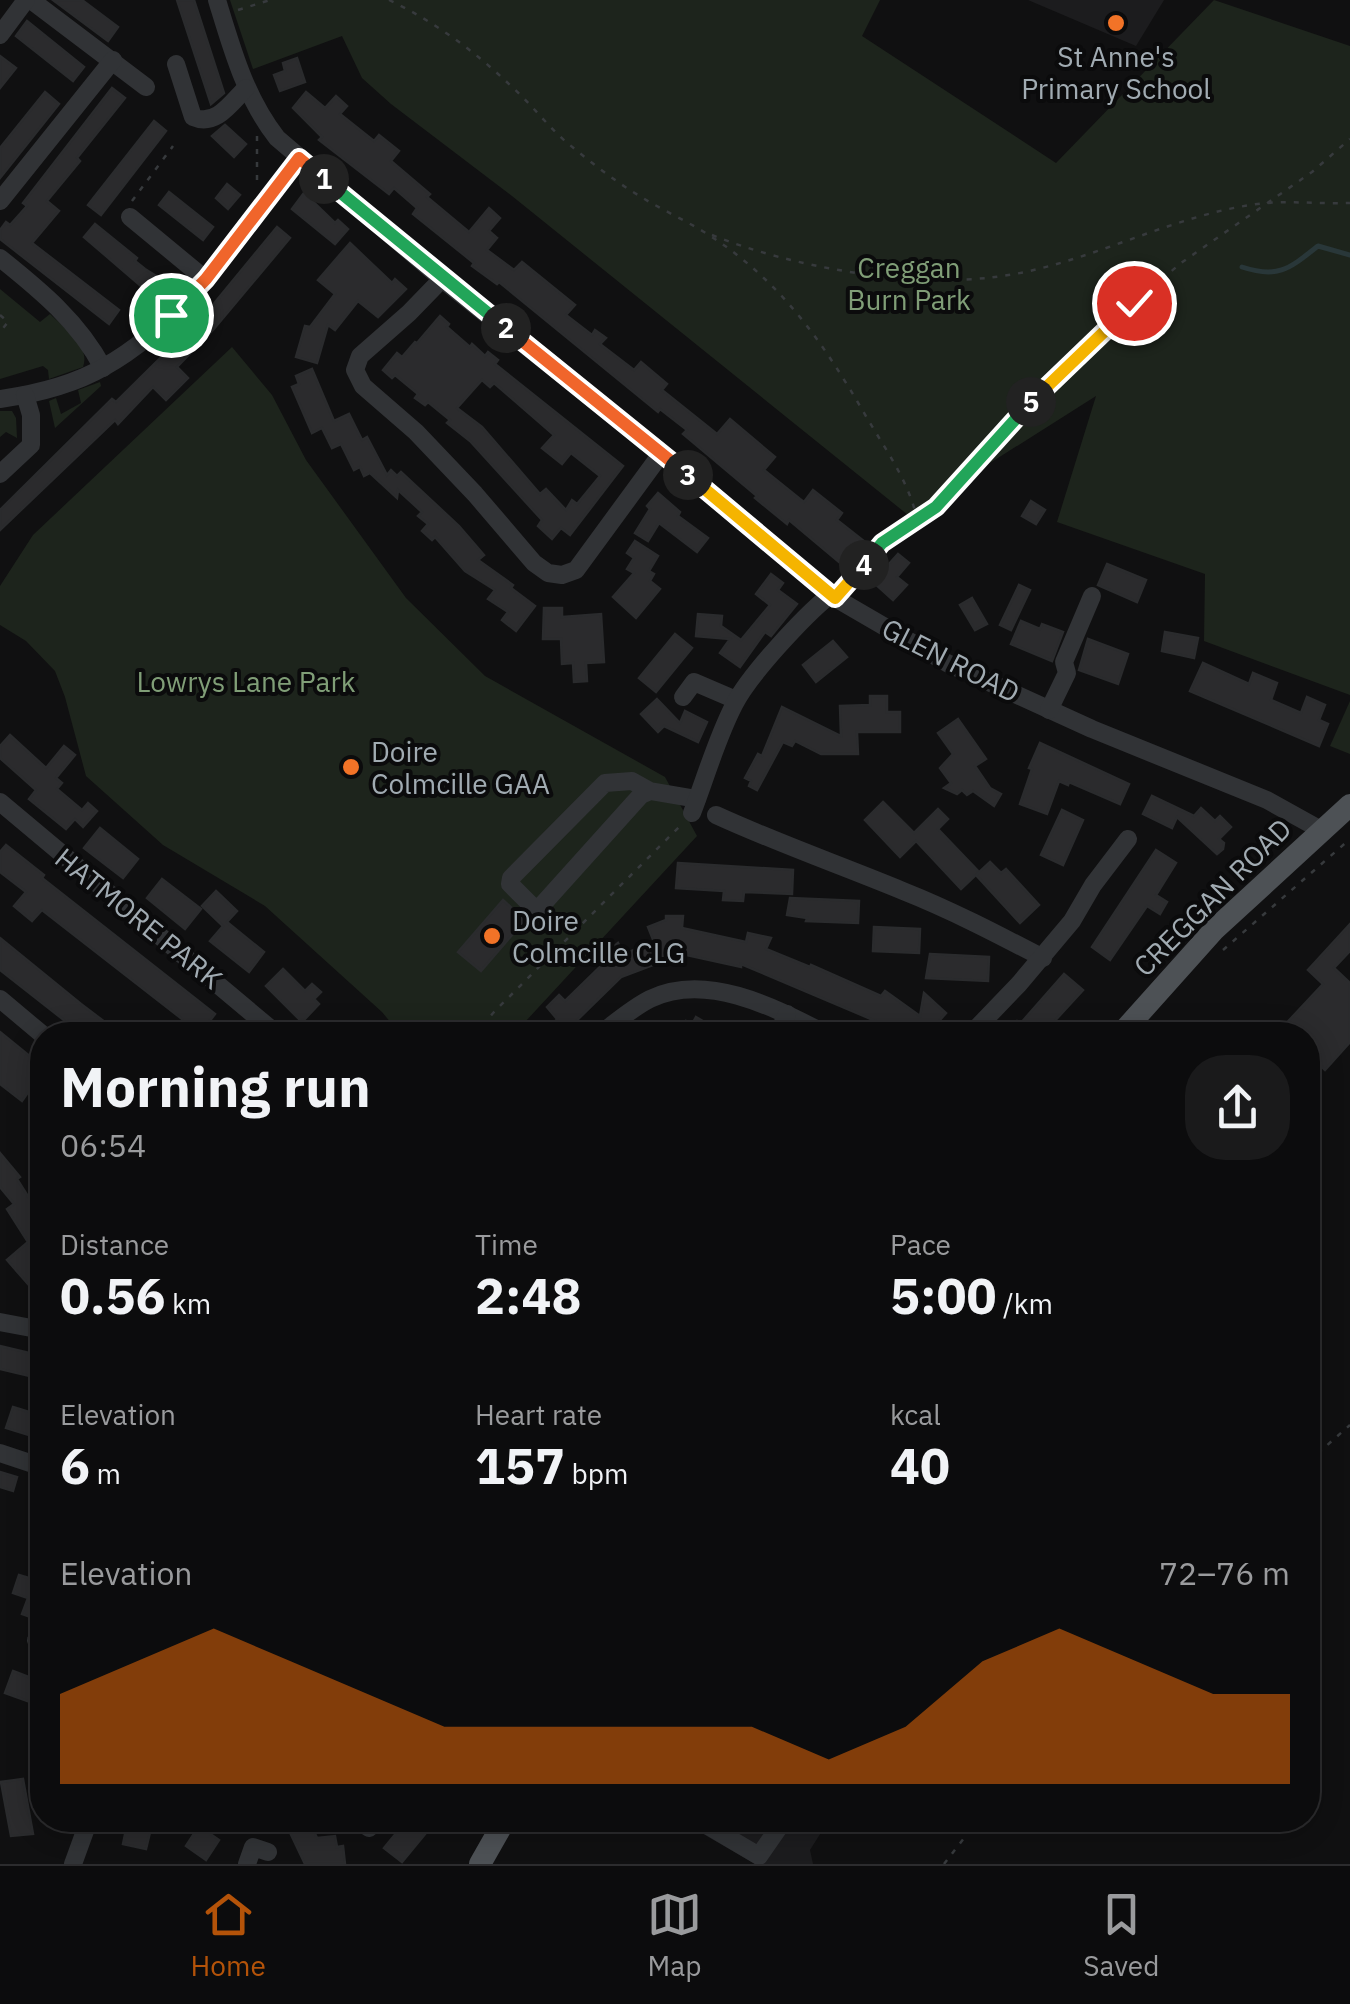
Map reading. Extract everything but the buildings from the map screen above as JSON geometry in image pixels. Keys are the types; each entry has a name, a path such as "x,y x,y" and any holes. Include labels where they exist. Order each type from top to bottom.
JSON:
{"main road":[{"name":"CREGGAN ROAD","path":"1132,1022 1214,930 1350,805"},
{"path":"480,1864 498,1832"}],"street":[{"path":"0,34 29,0 146,88"},
{"name":"GLEN ROAD","path":"220,8 246,88 264,122 299,158 833,596 947,663 1049,710 1267,800 1321,830"},
{"path":"0,201 113,60"},
{"path":"176,64 193,117 200,121 222,113 246,88"},
{"path":"0,399 25,396 103,368 171,315 206,279 299,158"},
{"path":"130,218 206,279"},
{"path":"0,258 60,310 91,344 103,368"},
{"path":"442,279 360,356 355,370 362,386 416,432 464,481 534,563 548,573 562,575 576,570 661,454"},
{"path":"0,474 31,445 25,396"},
{"path":"650,791 641,795 542,904 535,909 514,891 512,878 611,780 677,795 694,806 736,700 804,616 833,596"},
{"path":"1049,710 1067,674 1064,662 1092,596"},
{"path":"693,684 736,700"},
{"name":"HATMORE PARK","path":"0,802 262,1022"},
{"path":"716,815 784,846 904,891 1010,938 1042,958"},
{"path":"982,1022 1072,921 1128,840"},
{"path":"616,1022 650,998 677,990 708,990 749,1000 802,1022"},
{"path":"0,999 30,1024"},
{"path":"783,1022 786,1014"},
{"path":"0,1322 30,1328"},
{"path":"0,1453 30,1462"},
{"path":"73,1864 85,1832"},
{"path":"718,1832 759,1856 776,1832"},
{"path":"248,1864 253,1847 268,1852"}],"path":[{"path":"220,8 270,0"},
{"path":"389,0 422,16 465,46 512,86 564,140 636,194 704,232 752,266 799,313 828,351 912,497 917,519"},
{"path":"264,122 255,139 257,190 265,202"},
{"path":"833,596 882,543 936,507 1028,405 1134,303 1181,263 1312,172 1350,139"},
{"path":"130,218 132,200 173,146"},
{"path":"704,232 826,268 884,277 995,278 1266,203 1350,204"},
{"path":"0,315 8,322 0,332"},
{"path":"485,1022 694,806"},
{"path":"1215,959 1350,839"},
{"path":"1320,1451 1350,1424"},
{"path":"944,1864 969,1832"}],"shaded area":[{"name":"St Anne's Primary School","path":"1028,0 1164,0 1136,46"},
{"path":"700,1832 821,1832 810,1850 813,1864 755,1864"}],"green space":[{"name":"Creggan Burn Park","path":"230,0 880,0 862,36 1056,163 1214,0 1350,46 1350,695 1204,641 1205,574 1057,522 1096,396 908,515 512,196 391,104 362,78 342,36 253,69"},
{"path":"0,289 40,322 50,314 62,325 80,345 83,367 49,379 43,366 0,379"},
{"name":"Lowrys Lane Park","path":"232,347 272,395 306,460 406,598 485,676 665,777 697,836 525,1022 390,1022 265,906 163,845 86,776 55,671 26,641 0,625 0,586 33,535"},
{"path":"100,382 101,386 55,428 49,401 56,398 61,414 81,403 78,390"},
{"path":"0,411 12,411 17,438 6,432 0,437"},
{"path":"1350,701 1350,754 1330,746"}],"waterway":[{"path":"1242,267 1265,272 1283,270 1318,246 1350,255"}],"place":[{"name":"St Anne's Primary School","path":"1116,23"},
{"name":"Doire Colmcille GAA","path":"351,767"},
{"name":"Doire Colmcille CLG","path":"492,936"}],"route":[{"path":"171,315 206,279 299,158 835,598 882,543 936,507 1028,405 1134,303"}]}
